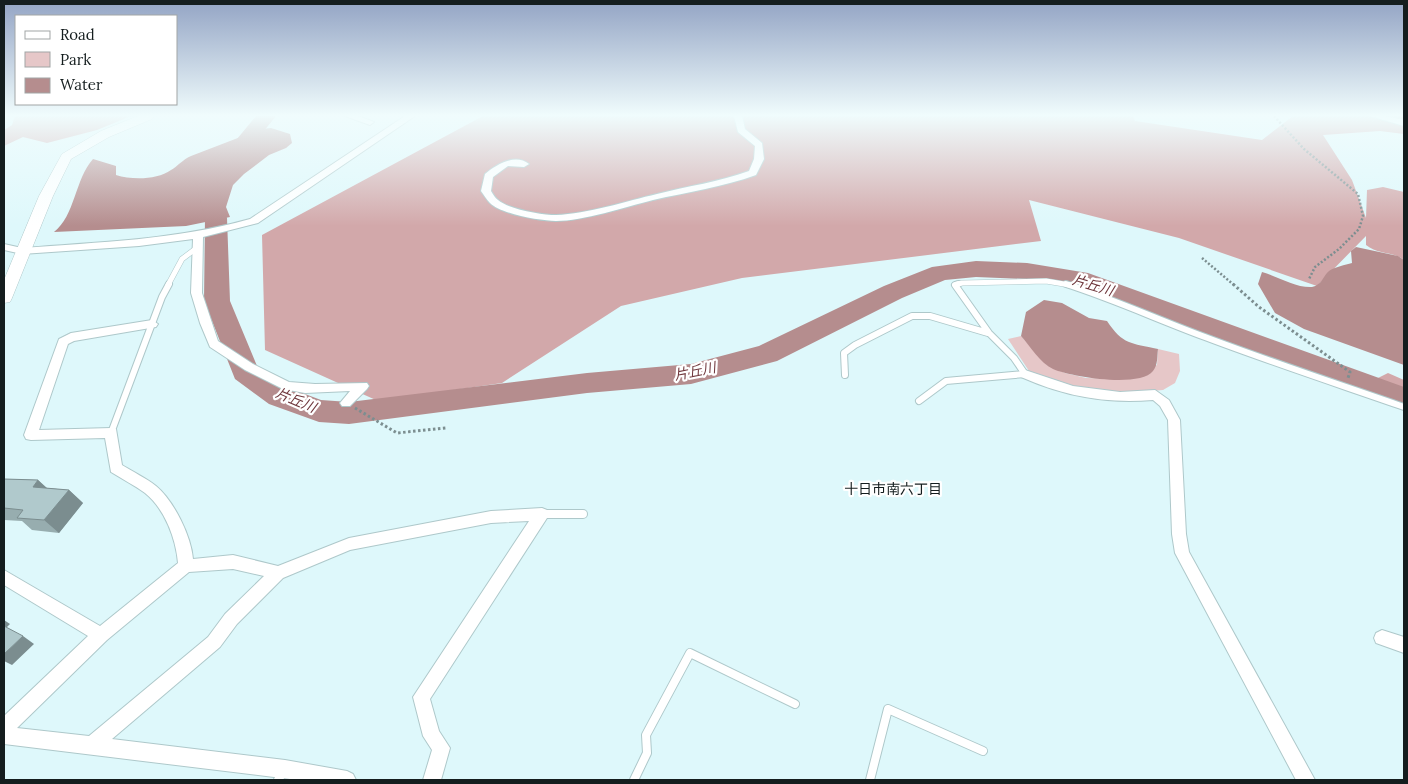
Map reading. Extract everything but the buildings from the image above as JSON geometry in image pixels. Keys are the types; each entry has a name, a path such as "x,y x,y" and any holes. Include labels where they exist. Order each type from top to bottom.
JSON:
{"street":[{"path":"4,298 46,196 66,157 73,153"},
{"path":"4,247 22,251 199,242 254,221 356,153"},
{"path":"524,164 514,162 502,164 488,176 486,191 494,202 503,206 527,214 556,218 592,212 688,189 726,183 753,173 759,158 759,153"},
{"path":"199,242 198,301 215,344 252,369 286,386 311,388 363,386 346,403"},
{"path":"152,324 71,337 63,342 31,435 111,433 116,468 151,490 165,506 184,544 186,566"},
{"path":"1025,374 1056,388 1084,394 1108,398 1154,395 1165,403 1174,420 1179,534 1182,553 1306,780"},
{"path":"91,746 214,642 231,619 278,572 349,544 491,517 542,514"},
{"path":"432,780 442,748 432,736 421,697 542,514"},
{"path":"4,728 101,635 186,566 233,562 278,572"},
{"path":"4,577 101,635"},
{"path":"1382,638 1404,645"},
{"path":"4,735 91,746 281,775 347,780"}],"lane":[{"path":"111,433 162,297 182,259 199,242"},
{"path":"919,401 946,381 1025,374 1014,358 989,333 955,285 962,283 1046,281 1065,284 1097,294 1130,309 1252,356 1404,407"},
{"path":"844,375 844,353 855,345 912,316 930,316 989,333"},
{"path":"542,514 582,514"},
{"path":"634,780 646,753 646,735 690,653 795,704"},
{"path":"870,780 888,709 983,751"}],"path":[{"path":"1308,153 1358,194 1363,216 1359,229 1339,249 1315,267 1309,279"},
{"path":"1202,258 1260,307 1350,372"},
{"path":"346,403 397,433 446,428"}],"green space":[{"path":"1021,336 1047,365 1065,373 1086,378 1124,379 1157,365 1158,349 1179,354 1180,371 1175,383 1163,390 1106,395 1047,382 1029,371 1008,339"}],"shaded area":[{"path":"415,153 1334,153 1352,180 1366,218 1367,190 1383,187 1404,192 1404,260 1366,245 1366,236 1317,286 1179,238 1029,200 1041,241 742,278 621,306 502,383 378,401 265,350 262,235"},
{"path":"1388,373 1404,380 1404,390 1372,381"}],"water":[{"path":"200,153 275,153 244,174 233,185 226,207 230,217 186,226 54,232 66,217 82,177 93,159 116,166 116,175 137,178 159,176"},
{"path":"1356,247 1398,256 1404,260 1404,365 1304,329 1275,313 1258,284 1262,272 1300,286 1315,286 1329,271 1352,263 1351,251"},
{"path":"1044,300 1062,303 1089,318 1107,321 1118,335 1128,342 1158,349 1155,369 1146,376 1120,380 1089,378 1062,372 1048,366 1021,336 1026,312"}],"waterway":[{"name":"片丘川","path":"233,153 205,177 216,218 217,301 245,372 279,396 319,411 349,413 587,383 691,374 767,354 893,292 941,273 976,269 1027,271 1079,279 1404,398"}],"district":[{"name":"十日市南六丁目","path":"893,489"}]}
